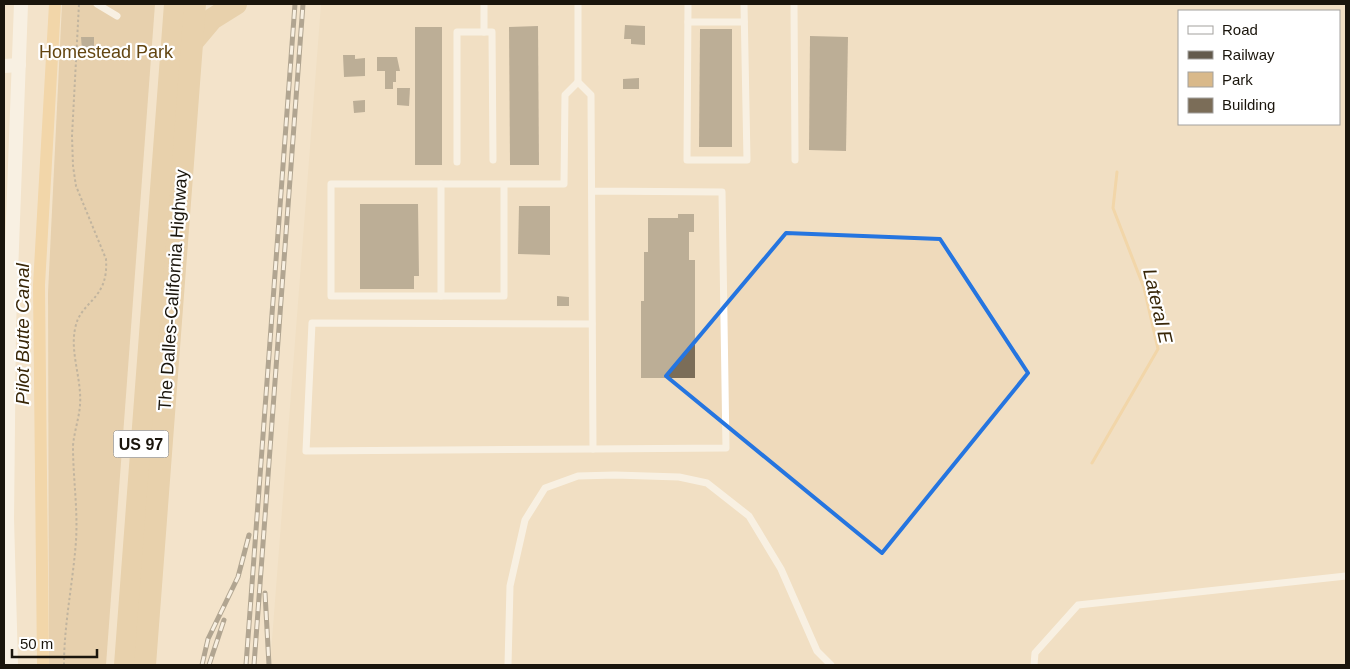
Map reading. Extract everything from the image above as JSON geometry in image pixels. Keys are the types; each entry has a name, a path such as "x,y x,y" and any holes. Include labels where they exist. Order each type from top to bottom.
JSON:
{"highway":[{"name":"The Dalles-California Highway","path":"125,665 175,4"},
{"name":"The Dalles-California Highway","path":"145,665 195,4"},
{"path":"191,44 212,19 236,4"}],"street":[{"path":"11,665 5,519 6,327 21,4"},
{"path":"4,66 19,65"}],"lane":[{"path":"97,4 117,16"},
{"path":"484,4 484,32"},
{"path":"504,184 504,296 331,296 331,184 504,184 564,184 565,95 578,82 578,4"},
{"path":"688,4 687,160 747,160 744,4"},
{"path":"794,4 795,160"},
{"path":"688,22 744,22"},
{"path":"457,162 458,32 492,32 492,160"},
{"path":"578,82 591,95 592,449"},
{"path":"441,296 442,184"},
{"path":"592,191 722,192 726,448 306,451 312,323 592,324"},
{"path":"508,665 510,586 525,520 545,488 578,476 615,476 679,477 707,483 748,516 781,569 817,651 831,665"},
{"path":"1034,665 1035,653 1078,605 1346,576"}],"path":[{"path":"64,665 64,644 77,518 73,444 80,405 80,385 74,331 77,322 98,295 107,272 106,260 76,186 73,166 72,136 79,4"}],"highlighted area":[{"path":"786,233 940,239 1028,373 882,553 666,376"}],"shaded area":[{"path":"321,4 1346,4 1346,665 270,665"}],"green space":[{"name":"Homestead Park","path":"62,4 155,4 106,665 49,665 48,293"}],"building":[{"path":"625,25 645,26 645,45 631,44 631,39 624,39"},
{"path":"538,26 539,165 510,165 509,27"},
{"path":"415,27 442,27 442,165 415,165"},
{"path":"700,29 732,29 732,147 699,147"},
{"path":"810,36 848,37 846,151 809,150"},
{"path":"81,37 94,37 94,49 82,50"},
{"path":"343,55 355,55 355,59 365,58 365,76 344,77"},
{"path":"377,57 397,57 400,71 396,71 396,82 393,82 393,89 385,89 385,71 377,71"},
{"path":"639,78 639,89 623,89 623,79"},
{"path":"397,88 410,88 409,106 397,105"},
{"path":"365,100 365,112 354,113 353,101"},
{"path":"360,204 418,204 419,276 414,276 414,289 360,289"},
{"path":"519,206 550,206 550,255 518,254"},
{"path":"678,214 694,214 694,232 689,232 689,260 695,260 695,378 641,378 641,301 644,301 644,252 648,252 648,218 678,218"},
{"path":"557,296 569,297 569,306 557,306"}],"waterway":[{"name":"Pilot Butte Canal","path":"43,665 39,285 55,4"},
{"name":"Lateral E","path":"1092,463 1158,349 1144,288 1113,208 1117,172"}],"railway":[{"path":"246,665 295,4"},
{"path":"254,665 303,4"},
{"path":"202,665 208,639 238,577 249,535"},
{"path":"265,593 269,665"},
{"path":"209,665 224,620"}]}
